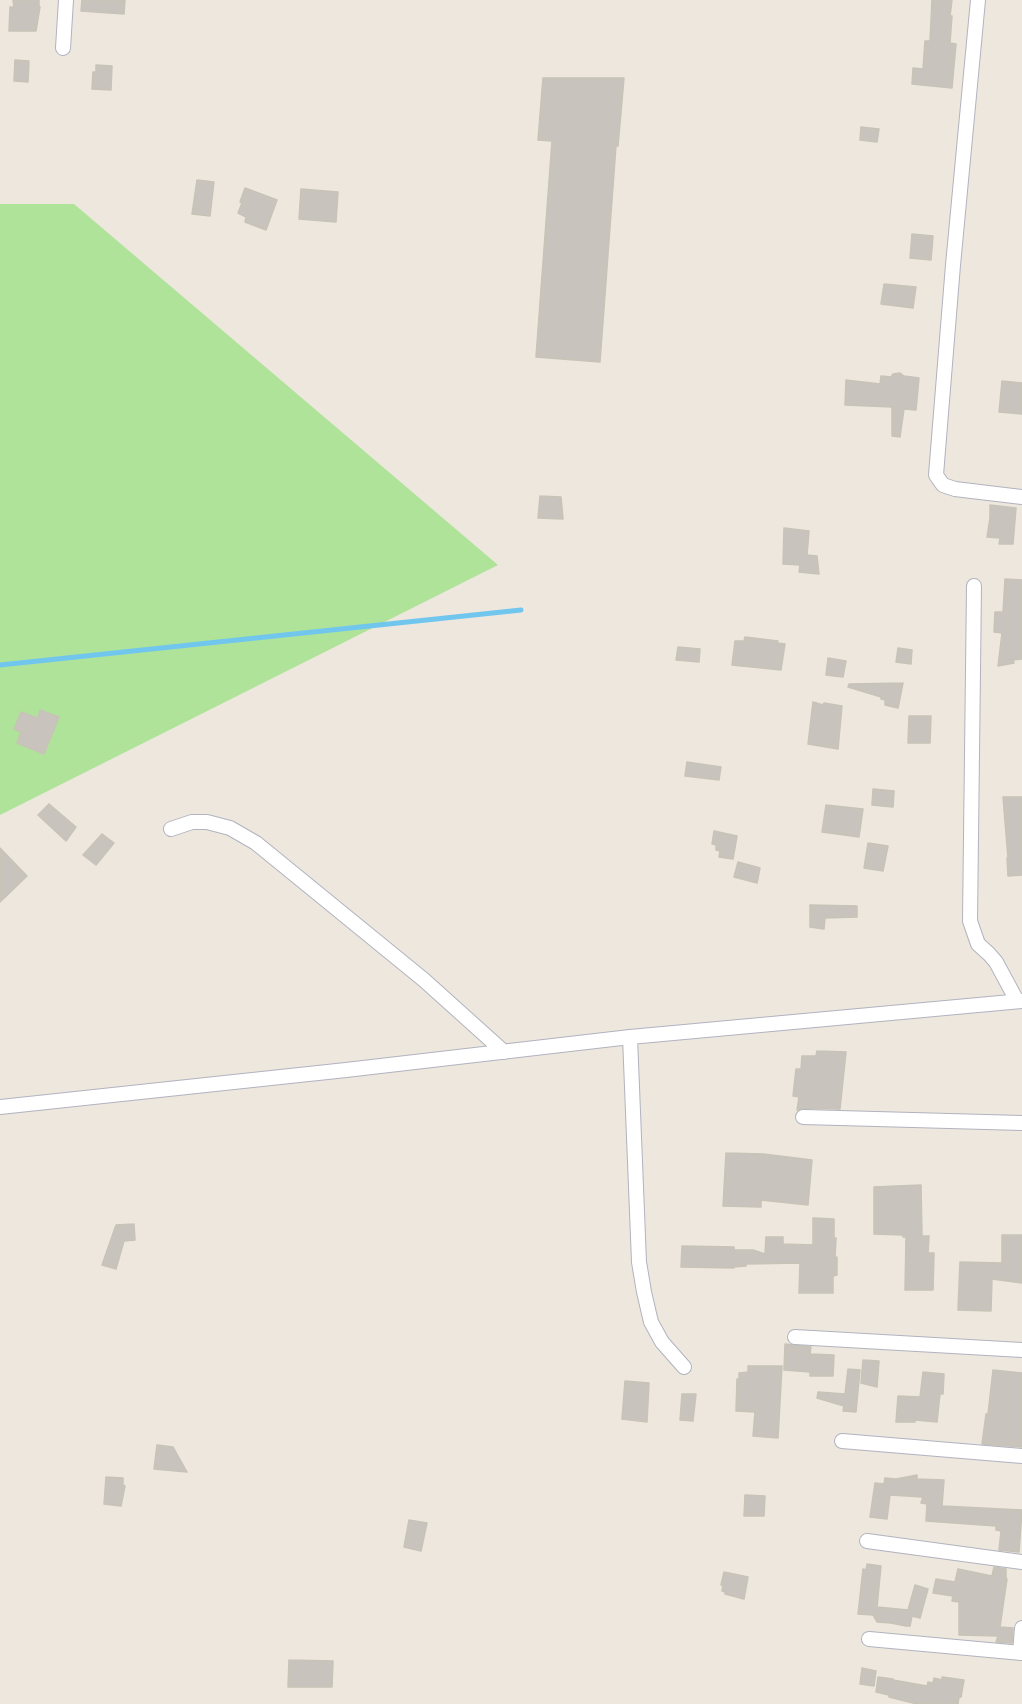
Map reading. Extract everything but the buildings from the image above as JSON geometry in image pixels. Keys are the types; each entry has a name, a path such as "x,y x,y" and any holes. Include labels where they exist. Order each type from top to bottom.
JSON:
{"street":[{"path":"63,48 66,0"},
{"path":"978,0 936,475 943,485 955,489 1022,497"},
{"path":"0,1107 630,1037 1020,1001 996,962 978,944 970,921 974,586"},
{"path":"171,829 192,822 207,822 230,828 256,843 424,980 504,1052"},
{"path":"630,1037 639,1250 644,1292 651,1322 662,1342 684,1367"},
{"path":"803,1117 1022,1123"},
{"path":"795,1337 1022,1350"},
{"path":"842,1442 1022,1456"},
{"path":"867,1541 1022,1562"},
{"path":"869,1639 1021,1653 1022,1628"}],"green space":[{"path":"0,204 74,204 498,565 0,815"}],"waterway":[{"path":"0,665 521,610"}]}
